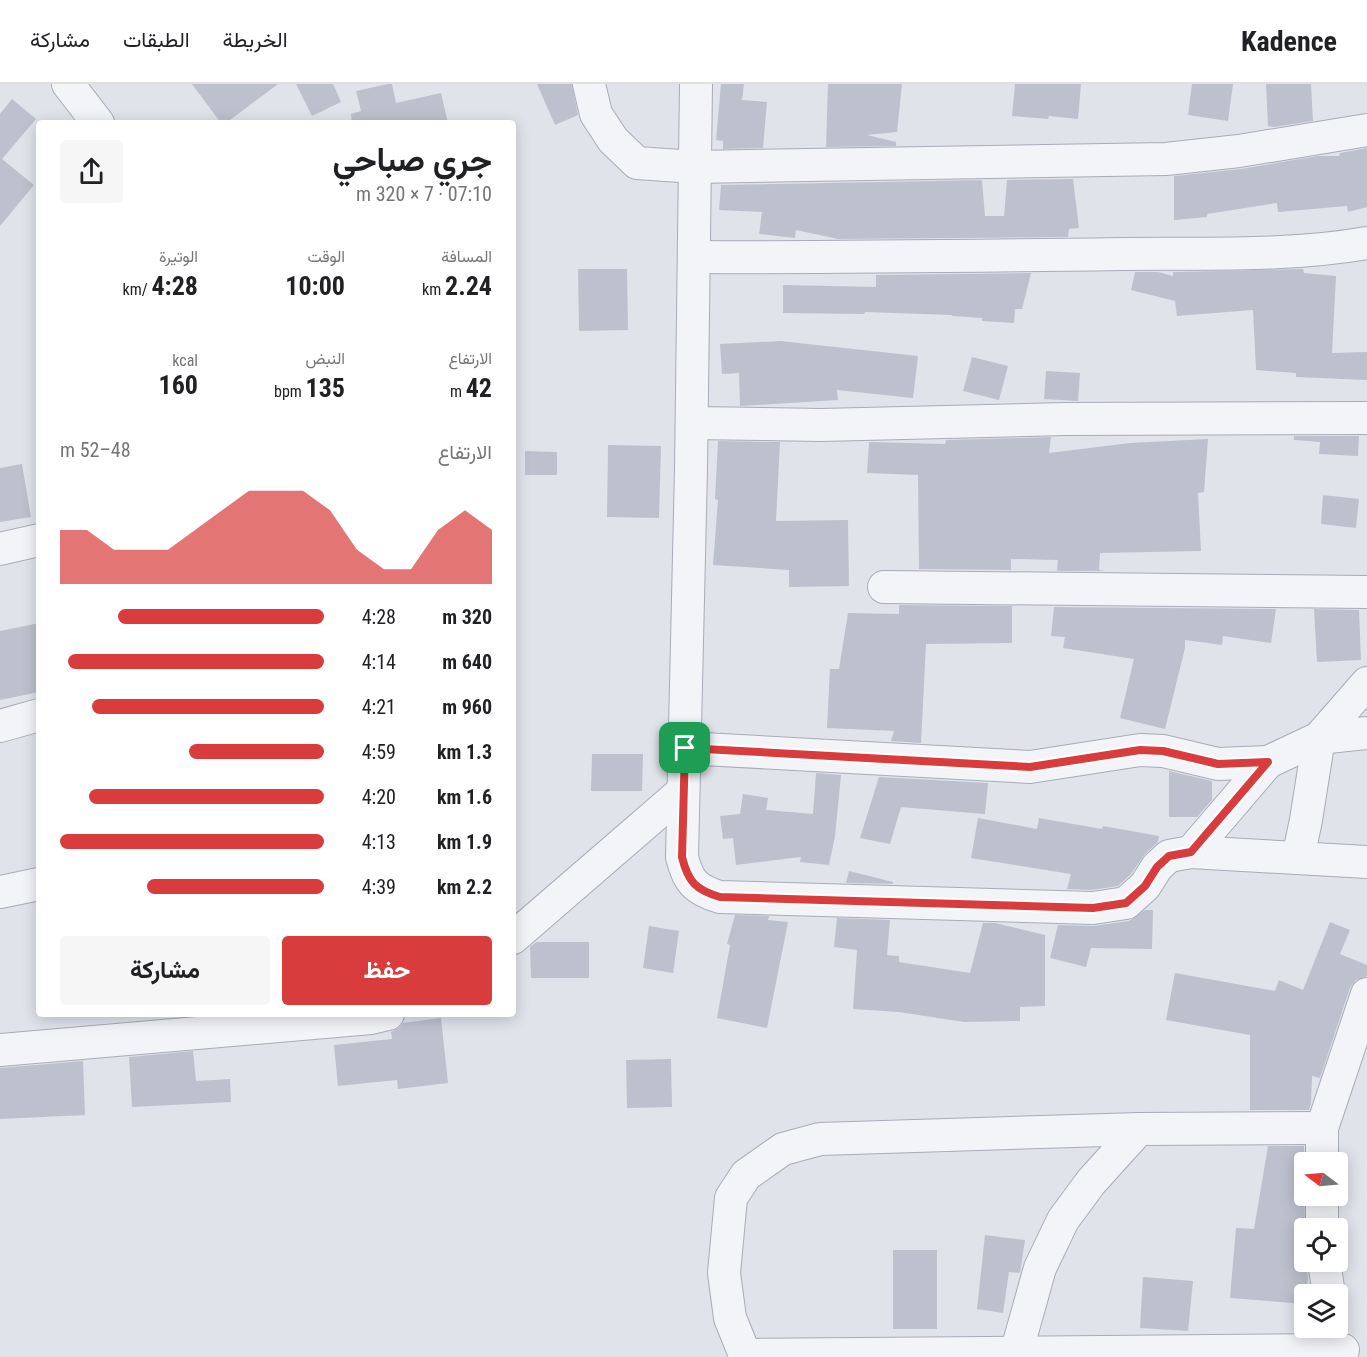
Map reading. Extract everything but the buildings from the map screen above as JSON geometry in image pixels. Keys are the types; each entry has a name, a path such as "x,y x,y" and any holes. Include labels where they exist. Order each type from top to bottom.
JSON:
{"street":[{"path":"68,84 96,120"},
{"path":"588,84 596,114 613,140 637,163 695,167 1166,159 1239,151 1367,130"},
{"path":"696,84 692,423 682,857 686,875 702,892 720,897 1093,908 1126,903 1145,886 1157,867 1169,856 1191,852 1367,862"},
{"path":"693,257 1226,252 1330,249 1367,243"},
{"path":"692,423 821,425 1065,419 1367,418"},
{"path":"0,549 36,541"},
{"path":"884,587 1367,592"},
{"path":"1298,858 1319,738 1367,683"},
{"path":"0,726 36,716"},
{"path":"685,748 1030,767 1140,750 1163,751 1218,764 1268,762 1319,738 1367,733"},
{"path":"1191,852 1268,762"},
{"path":"516,935 683,791"},
{"path":"0,892 36,885"},
{"path":"1322,1152 1322,1128 1367,994"},
{"path":"0,1050 374,1017"},
{"path":"1322,1128 1139,1129 820,1139 783,1149 746,1175 731,1198 724,1273 730,1318 745,1356 1015,1355 1341,1345"},
{"path":"1015,1355 1040,1268 1063,1220 1091,1182 1139,1129"}],"route":[{"path":"685,748 978,762 1030,767 1140,750 1163,751 1218,764 1268,762 1191,852 1169,856 1157,867 1145,886 1126,903 1093,908 720,897 702,892 686,875 682,857 685,748"}]}
